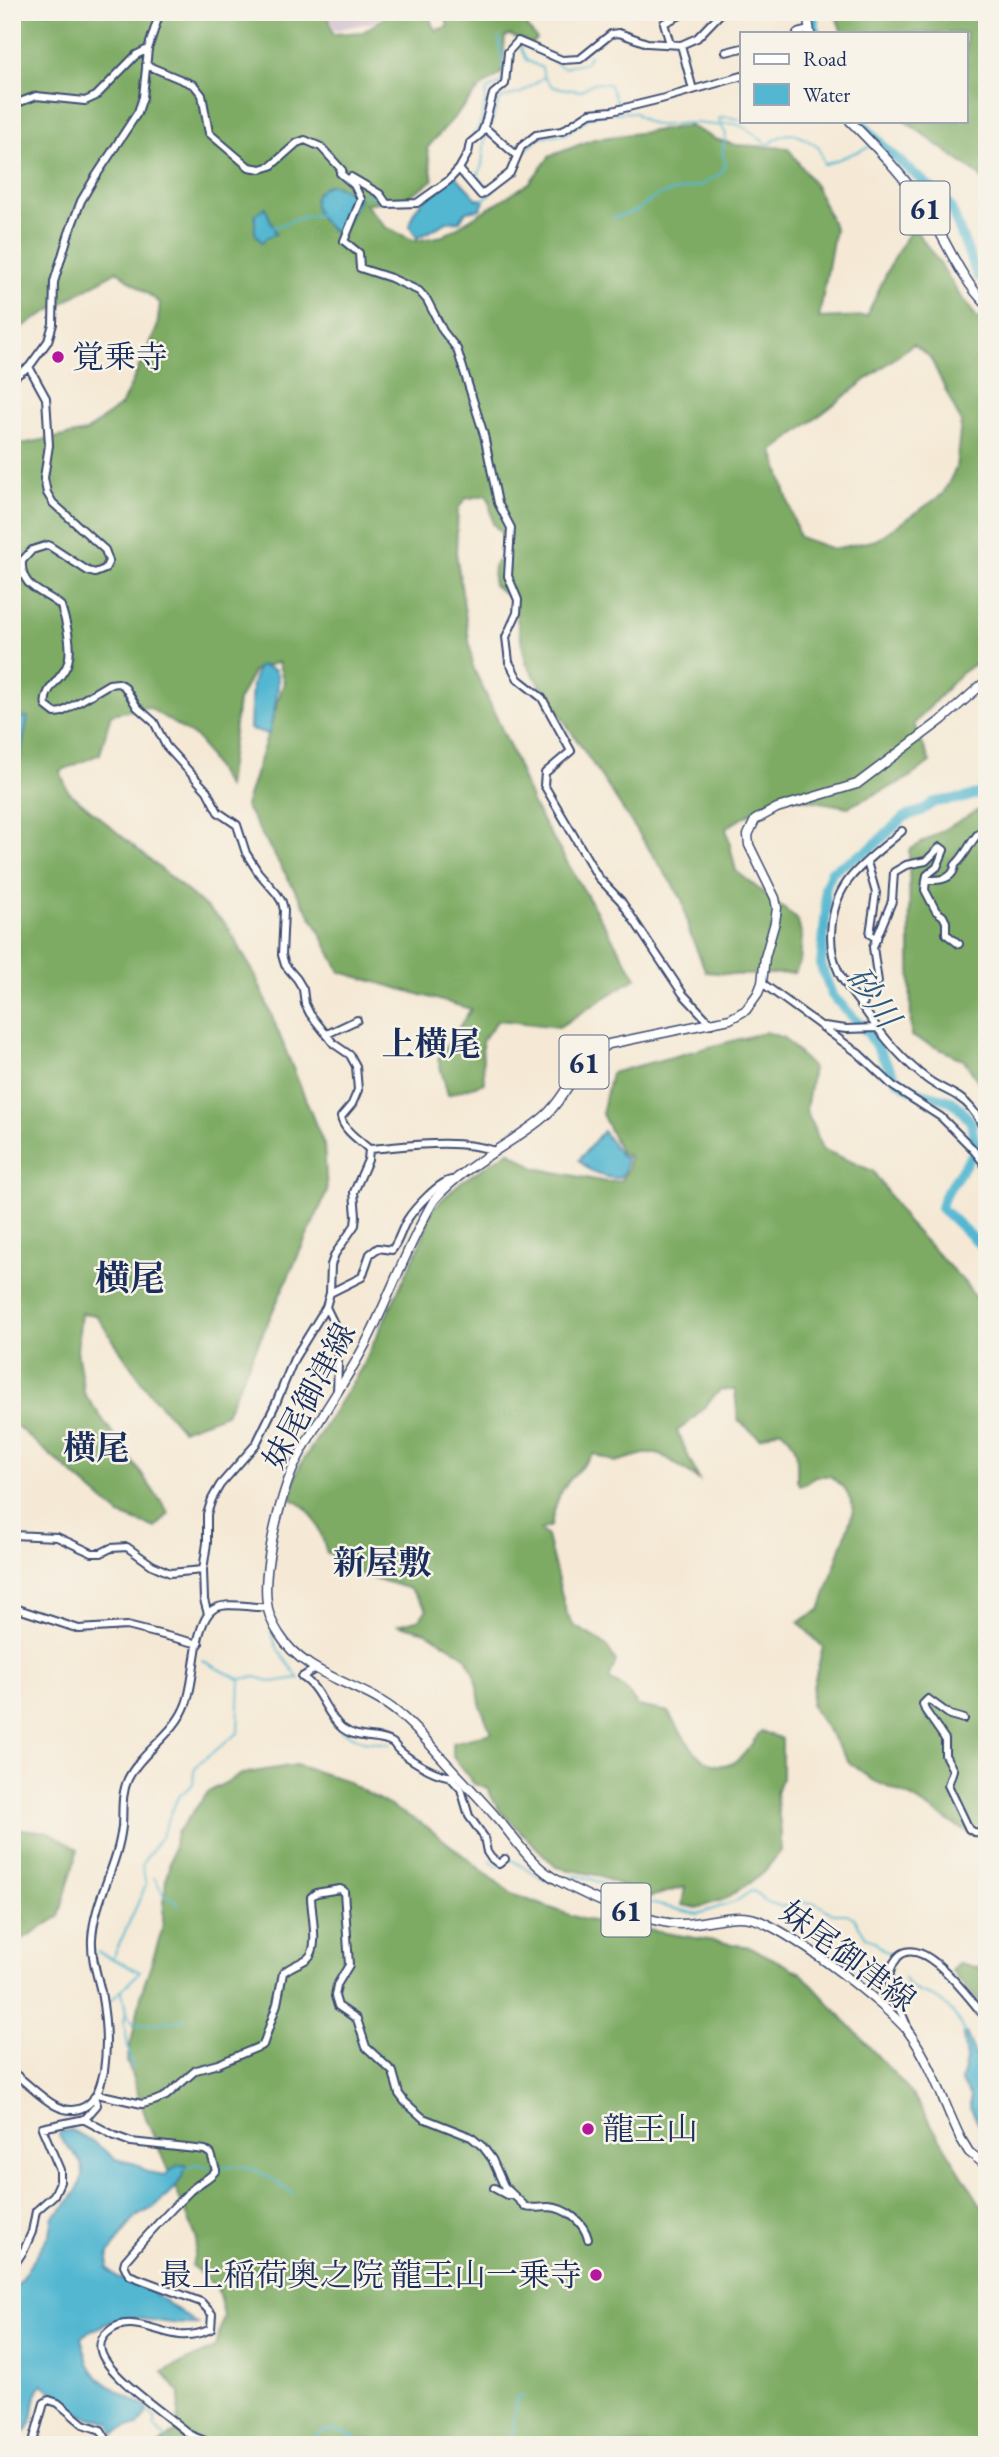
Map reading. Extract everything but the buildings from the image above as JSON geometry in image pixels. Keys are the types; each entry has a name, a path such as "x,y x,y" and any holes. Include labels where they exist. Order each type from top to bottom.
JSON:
{"main road":[{"path":"807,12 809,32"},
{"name":"61","path":"851,122 906,180 930,215 963,277 987,305"},
{"name":"妹尾御津線","path":"987,680 943,719 857,784 777,808 755,820 748,835 749,845 777,908 765,957 762,983 754,1001 746,1010 730,1019 711,1024 609,1044 585,1060 561,1098 547,1114 452,1181 433,1200 377,1322 290,1476 267,1571 267,1607 277,1632 285,1643 315,1669 392,1708 421,1735 454,1776 499,1820 534,1865 561,1882 649,1920 695,1923 738,1917 771,1924 879,2003 908,2031 924,2056 961,2139 969,2152 987,2166"}],"street":[{"path":"12,378 29,367 42,351 53,324 54,282 58,266 77,212 94,178 138,112 143,97 148,48 160,12"},
{"path":"670,44 664,23 687,12"},
{"path":"146,65 194,85 202,95 209,133 249,167 261,169 271,166 297,143 305,140 321,147 341,169 355,181 380,194 387,204 417,203 448,181 459,169 470,143 481,134 493,94 507,79 508,52 517,43 537,48 562,60 580,59 611,34 619,33 647,43 681,44 697,38 722,12"},
{"path":"681,44 693,90"},
{"path":"12,104 36,96 85,101 96,96 136,55 148,48"},
{"path":"726,52 740,48"},
{"path":"459,169 481,195 510,173 521,147 536,135 562,131 590,113 620,108 740,77"},
{"path":"484,127 516,155"},
{"path":"341,169 340,173 354,185 360,196 344,242 359,253 363,270 408,284 419,291 457,349 484,435 498,503 511,528 508,576 517,600 517,612 506,637 509,662 518,679 542,698 571,751 545,773 544,785 598,877 621,901 683,994 711,1024"},
{"path":"29,367 46,398 48,444 44,478 47,494 53,503 104,550 109,561 105,569 95,573 48,545 32,550 22,561 26,582 61,606 70,652 65,670 46,694 46,706 55,713 62,712 109,684 124,686 137,707 154,722 166,746 207,791 218,812 237,825 246,853 277,894 284,909 282,955 285,965 303,989 305,1004 310,1014 334,1044 350,1055 356,1066 358,1090 352,1104 341,1117 342,1122 369,1149 435,1144 483,1147 495,1151"},
{"path":"926,880 938,880 952,874 955,864 963,858 974,836 987,826"},
{"path":"902,831 851,878 841,894 834,910 832,950 838,970 874,1028 928,1080 962,1099 981,1122 986,1151 983,1162"},
{"path":"861,1005 869,982 878,982 873,947 892,901 894,872 906,865 926,861 937,849 944,850 937,867 927,875 925,890 936,911 946,922 946,934 959,944"},
{"path":"867,862 876,893 870,934 877,939"},
{"path":"762,983 858,1053 894,1087 941,1116 971,1147 987,1170"},
{"path":"327,1034 357,1020"},
{"path":"822,1026 859,1030 874,1028"},
{"path":"12,2072 61,2109 73,2110 85,2107 95,2096 102,2078 107,2035 93,1953 94,1923 116,1856 123,1798 128,1780 176,1724 185,1707 208,1614 204,1600 207,1514 220,1485 256,1444 294,1359 326,1307 330,1293 331,1265 335,1254 355,1225 354,1192 368,1160 369,1149"},
{"path":"330,1293 362,1277 370,1254 378,1248 392,1250 408,1218 434,1190 445,1181 452,1181"},
{"path":"326,1307 339,1334 337,1394"},
{"path":"12,1535 57,1537 92,1553 127,1547 152,1565 170,1573 204,1570"},
{"path":"208,1614 216,1608 226,1606 267,1607"},
{"path":"12,1607 79,1629 127,1626 199,1644"},
{"path":"315,1669 302,1677 315,1690 339,1726 359,1737 393,1743 400,1751 434,1772 454,1776 469,1816 484,1837 491,1858 499,1864 505,1858"},
{"path":"964,1719 950,1715 928,1699 923,1704 945,1739 945,1755 953,1770 948,1785 966,1826 974,1832 987,1833"},
{"path":"95,2096 142,2104 154,2101 166,2096 197,2070 257,2050 263,2045 283,1973 307,1959 312,1953 312,1897 316,1893 340,1889 344,1891 349,1965 337,1985 335,1996 338,2006 357,2019 366,2047 393,2072 399,2094 423,2118 471,2137 483,2147 492,2159 504,2186 526,2207 558,2208 568,2213 586,2232 588,2239"},
{"path":"908,2031 889,1985 893,1963 903,1952 908,1951 926,1954 933,1959 987,2019"},
{"path":"12,2268 32,2232 36,2211 54,2195 60,2182 60,2170 42,2128 83,2119 97,2105 95,2096"},
{"path":"83,2119 131,2142 205,2150 213,2158 216,2170 214,2174 197,2185 160,2219 124,2265 129,2274 201,2302 212,2314 211,2329 189,2336 135,2324 121,2325 106,2334 101,2341 100,2350 110,2368 190,2435 205,2441 207,2445"},
{"path":"494,2188 513,2195"},
{"path":"32,2445 44,2403 49,2400 58,2403 83,2424 101,2430 110,2445"}],"shaded area":[{"path":"325,12 390,12 373,22 334,30 330,16"}],"green space":[{"path":"12,12 322,12 329,18 333,34 363,32 393,12 427,12 435,30 448,27 444,12 538,12 527,27 537,39 531,44 510,35 505,37 502,73 480,88 427,148 433,180 408,197 365,204 385,227 415,241 443,236 529,183 550,156 594,139 690,126 715,139 736,145 788,148 816,187 835,229 819,318 867,316 892,261 913,227 987,330 987,655 960,674 914,724 930,762 907,779 848,807 780,795 726,828 736,871 797,919 802,936 800,962 795,973 742,975 706,972 689,931 682,899 526,663 513,599 493,585 494,566 503,555 505,536 493,524 489,499 485,495 465,499 458,509 456,552 473,667 534,807 636,978 559,1027 498,1020 482,1041 484,1083 448,1095 438,1059 471,1009 340,972 316,925 245,806 284,682 278,662 254,670 238,701 227,787 198,739 148,707 111,714 100,754 60,771 68,791 226,924 256,977 324,1145 327,1192 226,1414 182,1430 148,1391 96,1315 81,1313 77,1350 84,1393 169,1513 156,1528 120,1515 12,1422 12,448 86,432 122,404 157,328 160,303 117,271 12,333","holes":["913,344 930,357 961,422 956,468 943,494 876,540 833,549 799,537 773,451"]},
{"path":"838,12 987,12 987,190 980,176 906,122 968,122 968,32 842,32 836,16"},
{"path":"987,805 987,1095 964,1060 911,1036 909,850"},
{"path":"766,1032 784,1038 813,1068 806,1110 822,1149 873,1171 907,1222 964,1282 987,1313 987,1840 958,1827 911,1797 874,1781 849,1762 811,1706 823,1647 798,1622 820,1610 854,1509 846,1490 830,1476 815,1476 800,1485 797,1481 796,1452 791,1440 780,1429 760,1438 738,1420 735,1390 720,1390 677,1431 699,1480 657,1454 644,1454 615,1462 594,1454 560,1494 551,1526 540,1530 547,1536 566,1612 574,1626 607,1647 616,1661 609,1680 624,1688 638,1706 669,1712 695,1752 713,1764 724,1765 739,1759 761,1731 782,1739 782,1779 776,1793 781,1851 761,1875 725,1899 697,1908 682,1905 685,1887 650,1897 596,1875 556,1867 500,1811 487,1788 474,1784 453,1757 453,1743 491,1733 481,1707 474,1672 465,1656 426,1632 399,1625 420,1619 427,1609 410,1589 361,1574 327,1553 311,1514 291,1499 298,1469 362,1367 417,1251 434,1207 461,1182 509,1151 535,1168 606,1182 620,1181 628,1169 629,1156 621,1153 602,1114 611,1073"},
{"path":"295,1765 342,1779 426,1826 512,1894 581,1919 750,1947 801,1973 911,2092 987,2215 987,2445 159,2445 178,2430 180,2393 162,2372 215,2348 224,2316 217,2287 192,2267 197,2239 147,2121 127,2061 142,1991 162,1931 166,1879 177,1833 208,1792 242,1774"},
{"path":"12,1828 49,1832 78,1849 59,1917 12,1945"},
{"path":"958,1963 987,1970 987,2010 951,1971"}],"water":[{"path":"455,175 478,200 484,202 480,209 466,211 460,221 447,222 417,238 410,226 415,210"},
{"path":"328,185 358,195 359,199 340,235 320,218 314,204 320,190"},
{"path":"265,207 276,234 267,237 262,243 255,233 255,215"},
{"path":"258,667 275,670 278,683 269,734 250,729 252,684"},
{"path":"28,717 20,758 12,751 12,718"},
{"path":"603,1131 622,1157 626,1157 625,1170 619,1178 597,1174 579,1160"},
{"path":"966,2033 976,2057 987,2069 987,2152 982,2145 980,2126 970,2107 970,2097 961,2081 966,2060 963,2035"},
{"path":"71,2130 93,2141 115,2159 136,2164 147,2172 165,2175 178,2165 187,2165 182,2178 169,2194 153,2208 137,2216 122,2234 109,2254 107,2268 118,2278 151,2292 198,2324 122,2319 81,2338 93,2372 115,2389 147,2407 148,2410 138,2426 128,2426 114,2434 110,2423 82,2415 42,2384 36,2395 29,2427 25,2432 18,2429 12,2408 12,2293 50,2234 53,2216 70,2200 82,2177 81,2163 59,2136 60,2132"}],"waterway":[{"name":"砂川","path":"814,12 817,32"},
{"path":"499,37 503,69"},
{"path":"520,46 526,60 542,68 544,77"},
{"path":"542,55 564,68 585,63 590,55"},
{"path":"490,127 499,101 521,93 544,77 553,87 580,91 593,83 609,84 619,107"},
{"path":"466,147 480,124 487,90 501,83 503,78"},
{"path":"614,113 634,112 655,125 721,125 719,118 740,120"},
{"path":"521,154 541,137 565,134 598,115"},
{"name":"砂川","path":"860,122 889,152 944,199 951,208 977,275 987,284"},
{"path":"612,218 636,211 658,195 702,185 721,173 726,164 722,153 726,134 721,125 740,125 766,144 783,135 800,136 819,148 824,165 869,147"},
{"path":"487,134 482,166 477,176 488,188"},
{"path":"513,173 518,162"},
{"path":"482,201 498,186"},
{"path":"363,195 381,200"},
{"path":"272,228 302,217 319,215"},
{"name":"砂川","path":"987,791 964,798 934,802 921,811 904,817 870,849 832,871 825,888 826,910 821,966 832,995 868,1033 897,1080 912,1090 951,1101 971,1122 976,1149 944,1196 941,1208 987,1251"},
{"path":"271,1632 277,1648 299,1679"},
{"path":"203,1661 239,1679 255,1677 273,1682 297,1678"},
{"path":"113,1958 146,1885 142,1866 144,1861 161,1837 178,1797 193,1784 194,1771 199,1763 238,1733 240,1679"},
{"path":"341,1731 363,1741 389,1744"},
{"path":"508,1858 547,1881"},
{"path":"490,1861 497,1866 502,1865"},
{"path":"565,1878 578,1876 591,1879 641,1901 697,1914 735,1902 751,1891 767,1902 783,1907 800,1901 817,1904 833,1914 847,1914 854,1918 866,1937 891,1953"},
{"path":"154,1877 164,1895 176,1901 178,1906"},
{"path":"98,1952 140,1972 107,2004"},
{"path":"904,1978 912,1988 945,2004 965,2034"},
{"path":"122,1991 132,2069"},
{"path":"126,2013 133,2023 141,2025 185,2020"},
{"path":"185,2169 198,2165 213,2169"},
{"path":"219,2168 251,2168 293,2194"},
{"path":"505,2445 513,2433 516,2397 525,2396"},
{"path":"148,2411 155,2417 155,2427 175,2445"},
{"path":"298,2445 323,2432 334,2431 351,2435 365,2445"}],"place":[{"name":"覚乗寺","path":"58,357"},
{"name":"龍王山","path":"588,2129"},
{"name":"最上稲荷奥之院 龍王山一乗寺","path":"596,2275"}],"district":[{"name":"上横尾","path":"431,1043"},
{"name":"横尾","path":"130,1277"},
{"name":"横尾","path":"96,1447"},
{"name":"新屋敷","path":"382,1562"}]}
